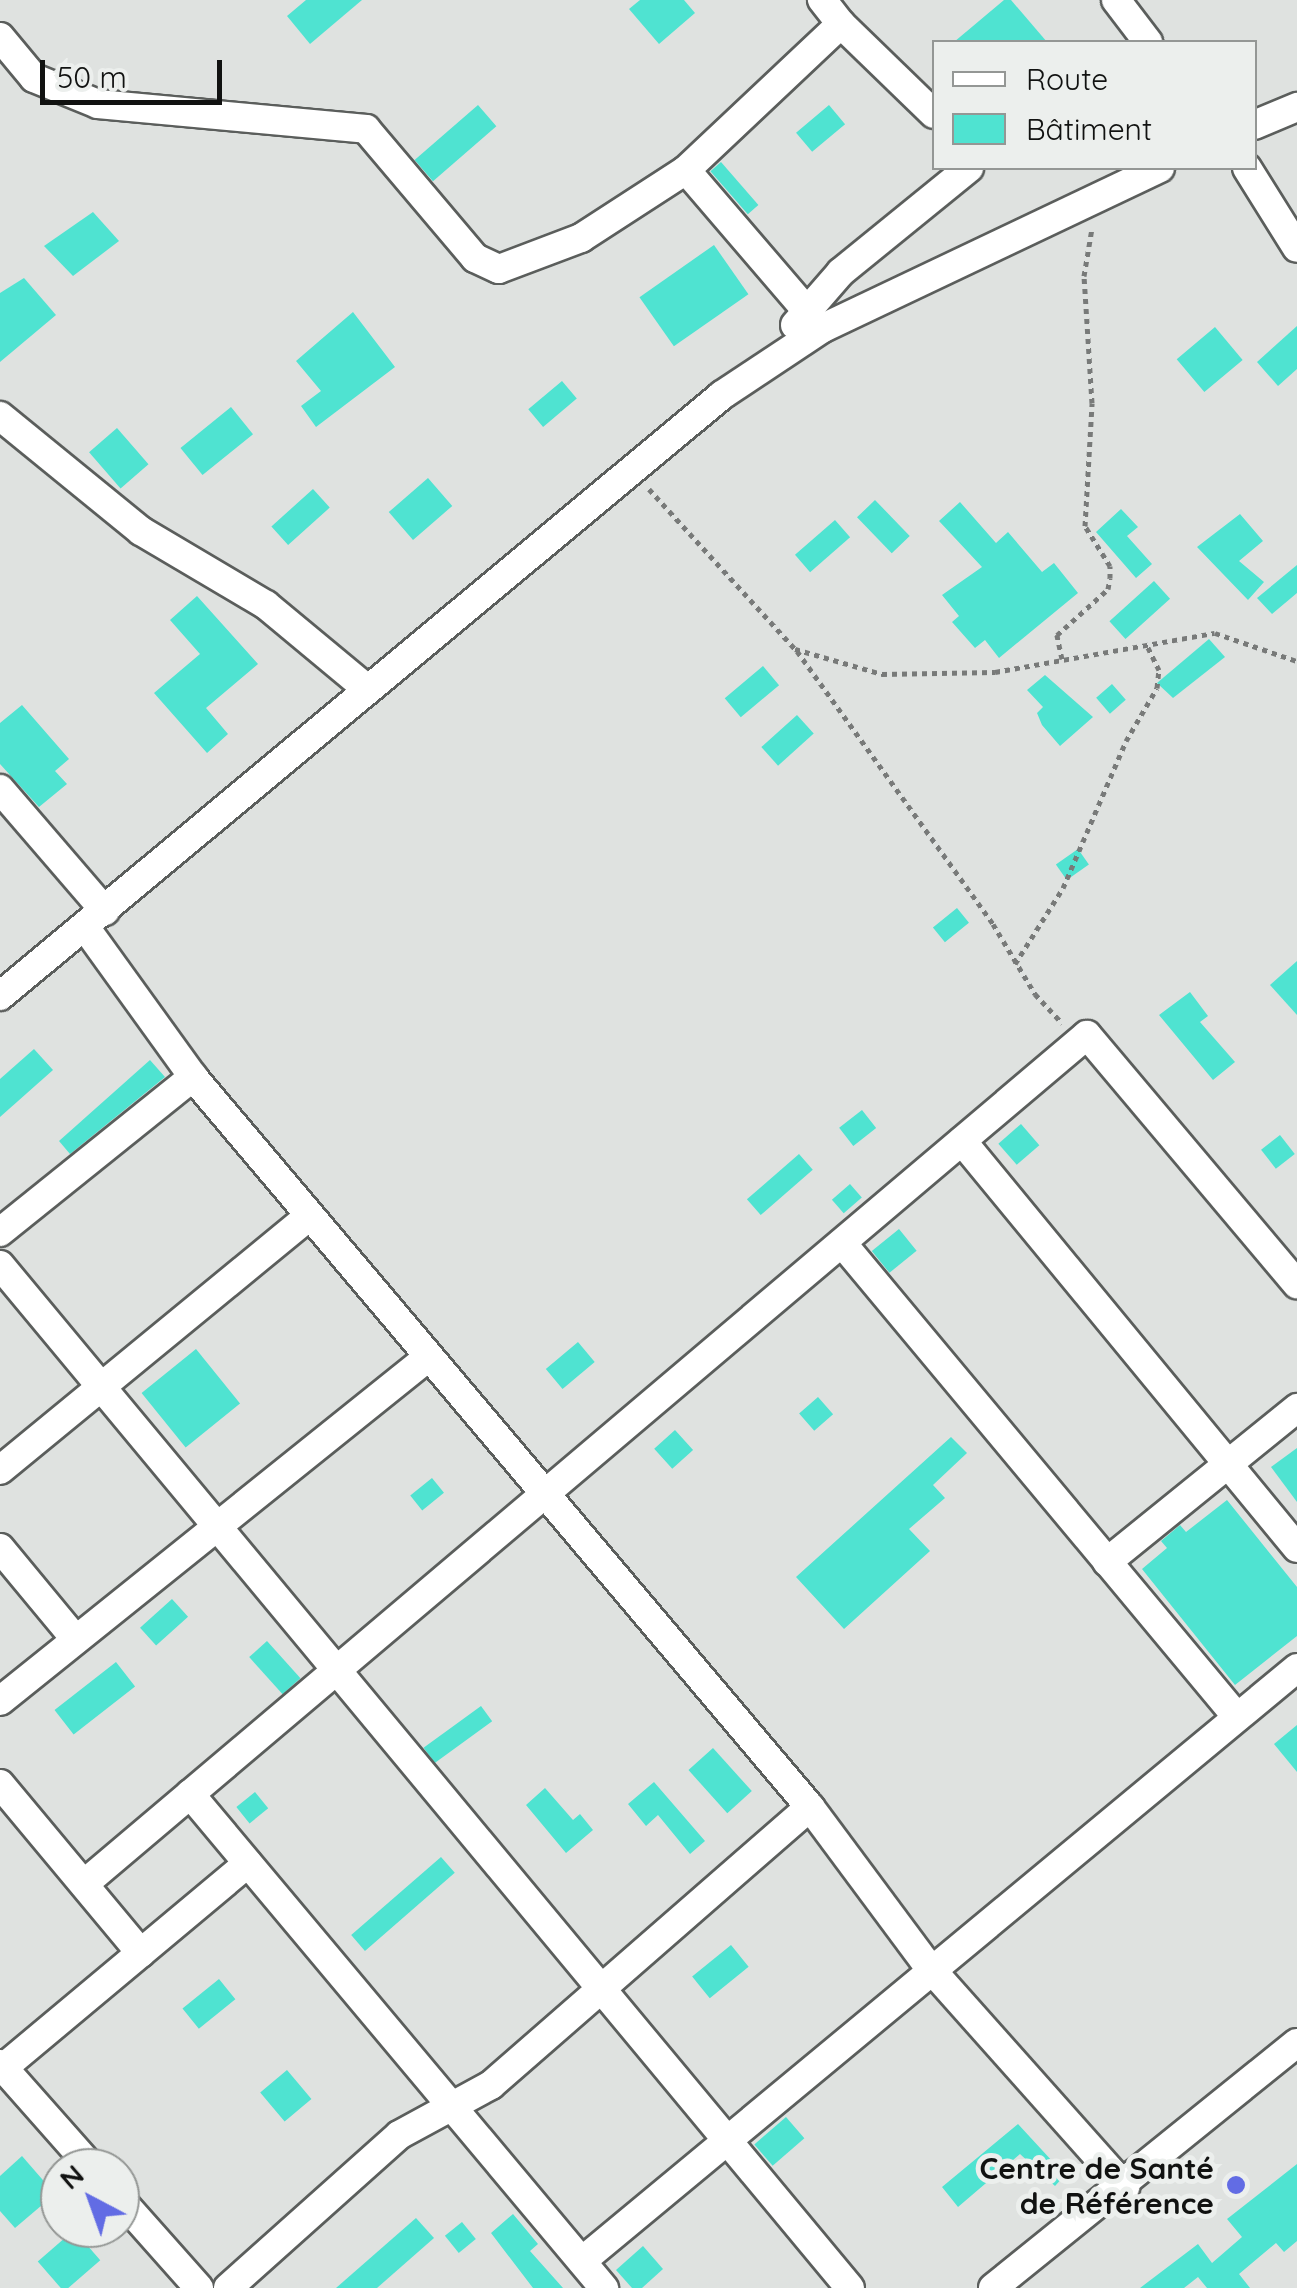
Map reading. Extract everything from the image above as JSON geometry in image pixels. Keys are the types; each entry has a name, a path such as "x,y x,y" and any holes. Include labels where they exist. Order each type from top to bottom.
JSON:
{"street":[{"path":"822,0 841,24 932,112"},
{"path":"1116,0 1140,40"},
{"path":"0,37 34,78 98,104 366,129 476,258 499,268 581,238 686,170 841,24"},
{"path":"1257,124 1297,107"},
{"path":"686,170 807,311"},
{"path":"722,396 841,272 967,170"},
{"path":"0,996 722,396 823,328 1156,170"},
{"path":"1248,170 1297,248"},
{"path":"0,416 141,531 266,605 367,689"},
{"path":"0,788 95,919 193,1077 542,1497 810,1807 929,1967 1126,2187"},
{"path":"84,1884 1087,1035 1297,1284"},
{"path":"0,1232 193,1077"},
{"path":"962,1140 1297,1548"},
{"path":"0,1470 309,1216"},
{"path":"842,1243 1237,1717"},
{"path":"0,1265 334,1672 850,2288"},
{"path":"0,1701 426,1358"},
{"path":"1107,1562 1297,1408"},
{"path":"0,1548 76,1640"},
{"path":"582,2261 929,1967 1297,1668"},
{"path":"0,1784 141,1952"},
{"path":"190,1794 604,2288"},
{"path":"228,2288 399,2135 491,2084 599,1984 810,1807"},
{"path":"74,2148 1,2066 248,1863"},
{"path":"993,2288 1126,2187 1297,2044"},
{"path":"140,2222 199,2288"}],"path":[{"path":"1062,659 1057,635 1108,589 1110,578 1110,566 1085,526 1092,403 1084,276 1097,196"},
{"path":"630,469 795,649 994,924 1015,964 1055,1020 1087,1035"},
{"path":"795,649 882,674 995,672 1214,632 1297,661"},
{"path":"1015,964 1063,888 1126,742 1156,688 1159,670 1146,642"}],"building":[{"path":"306,0 362,0 310,44 287,16"},
{"path":"640,0 684,0 695,13 659,44 629,9"},
{"path":"1004,0 1011,0 1045,40 956,40"},
{"path":"478,105 496,126 433,181 415,160"},
{"path":"829,105 845,124 812,152 796,133"},
{"path":"721,162 758,205 748,214 710,171"},
{"path":"93,212 119,241 73,276 44,246"},
{"path":"714,245 748,294 674,346 639,297"},
{"path":"24,278 56,315 0,362 0,293"},
{"path":"353,312 395,367 316,427 301,406 321,391 296,361"},
{"path":"1297,326 1297,369 1278,386 1257,362"},
{"path":"1215,327 1243,360 1204,392 1177,359"},
{"path":"562,381 577,399 543,427 528,409"},
{"path":"231,407 253,434 203,475 180,448"},
{"path":"117,428 148,464 121,489 89,452"},
{"path":"428,478 452,506 413,540 389,512"},
{"path":"313,489 330,508 288,545 271,526"},
{"path":"875,500 910,536 892,553 857,517"},
{"path":"960,502 996,543 1008,532 1042,572 1054,563 1078,593 999,658 985,640 975,648 952,622 959,616 942,595 982,567 939,521"},
{"path":"1121,509 1138,527 1127,536 1152,564 1136,578 1096,532"},
{"path":"1240,514 1263,541 1239,561 1264,582 1248,600 1197,547"},
{"path":"835,520 850,537 810,572 795,555"},
{"path":"1297,565 1297,593 1272,614 1257,598"},
{"path":"1154,581 1170,599 1125,639 1109,621"},
{"path":"197,596 258,664 206,708 228,734 207,753 154,693 200,654 170,620"},
{"path":"1209,639 1225,657 1173,698 1157,683"},
{"path":"763,666 779,685 741,717 725,698"},
{"path":"1045,675 1093,717 1060,746 1042,725 1037,713 1043,707 1027,690"},
{"path":"1112,684 1126,700 1110,714 1096,698"},
{"path":"22,705 69,759 55,771 67,784 39,807 0,764 0,723"},
{"path":"797,715 814,734 778,766 761,747"},
{"path":"1078,849 1089,865 1067,880 1056,864"},
{"path":"957,908 969,923 945,942 933,928"},
{"path":"1297,961 1297,1015 1270,985"},
{"path":"1190,992 1208,1016 1200,1022 1235,1062 1213,1080 1159,1015"},
{"path":"34,1049 53,1070 0,1117 0,1079"},
{"path":"150,1060 165,1077 70,1154 59,1141"},
{"path":"862,1110 876,1128 853,1146 839,1128"},
{"path":"1021,1124 1039,1145 1017,1165 998,1144"},
{"path":"1280,1135 1295,1154 1276,1169 1261,1150"},
{"path":"799,1154 813,1170 761,1215 747,1199"},
{"path":"850,1184 862,1198 844,1213 832,1200"},
{"path":"899,1229 917,1251 889,1273 872,1251"},
{"path":"578,1342 595,1362 563,1389 546,1369"},
{"path":"196,1349 240,1403 186,1447 142,1393"},
{"path":"818,1397 833,1414 814,1431 799,1413"},
{"path":"675,1430 693,1450 672,1469 654,1449"},
{"path":"951,1437 967,1453 933,1485 945,1498 909,1529 930,1551 844,1629 796,1577"},
{"path":"1297,1448 1297,1502 1271,1467"},
{"path":"432,1478 444,1493 422,1510 410,1496"},
{"path":"1227,1500 1297,1587 1297,1636 1235,1685 1142,1569 1167,1548 1161,1541 1180,1525 1186,1532"},
{"path":"172,1599 188,1617 156,1646 140,1628"},
{"path":"267,1641 300,1678 283,1694 249,1657"},
{"path":"116,1662 135,1686 74,1734 55,1710"},
{"path":"481,1706 492,1721 435,1763 424,1748"},
{"path":"1297,1725 1297,1772 1274,1744"},
{"path":"713,1748 752,1791 727,1813 688,1770"},
{"path":"654,1782 705,1841 690,1854 658,1815 646,1826 628,1804"},
{"path":"545,1788 573,1820 580,1814 593,1830 566,1853 526,1805"},
{"path":"255,1792 268,1808 250,1823 236,1807"},
{"path":"441,1857 455,1873 365,1951 351,1935"},
{"path":"731,1945 749,1967 710,1998 692,1976"},
{"path":"219,1979 235,1999 199,2029 182,2009"},
{"path":"287,2070 311,2099 285,2122 260,2092"},
{"path":"786,2117 804,2138 773,2166 754,2145"},
{"path":"1018,2124 1065,2175 1055,2186 1020,2154 958,2207 942,2187"},
{"path":"22,2156 40,2177 40,2207 15,2228 0,2211 0,2176"},
{"path":"1297,2164 1297,2241 1284,2252 1276,2243 1239,2274 1250,2288 1207,2288 1198,2277 1184,2288 1140,2288 1198,2244 1212,2263 1242,2237 1227,2219"},
{"path":"513,2214 538,2244 530,2251 563,2288 533,2288 491,2233"},
{"path":"416,2218 434,2238 377,2288 336,2288"},
{"path":"462,2222 476,2239 459,2253 445,2236"},
{"path":"643,2246 663,2269 642,2288 632,2288 616,2270"},
{"path":"53,2248 90,2248 100,2260 68,2288 61,2288 38,2261"}],"place":[{"name":"Centre de Santé de Référence","path":"1236,2185"}]}
